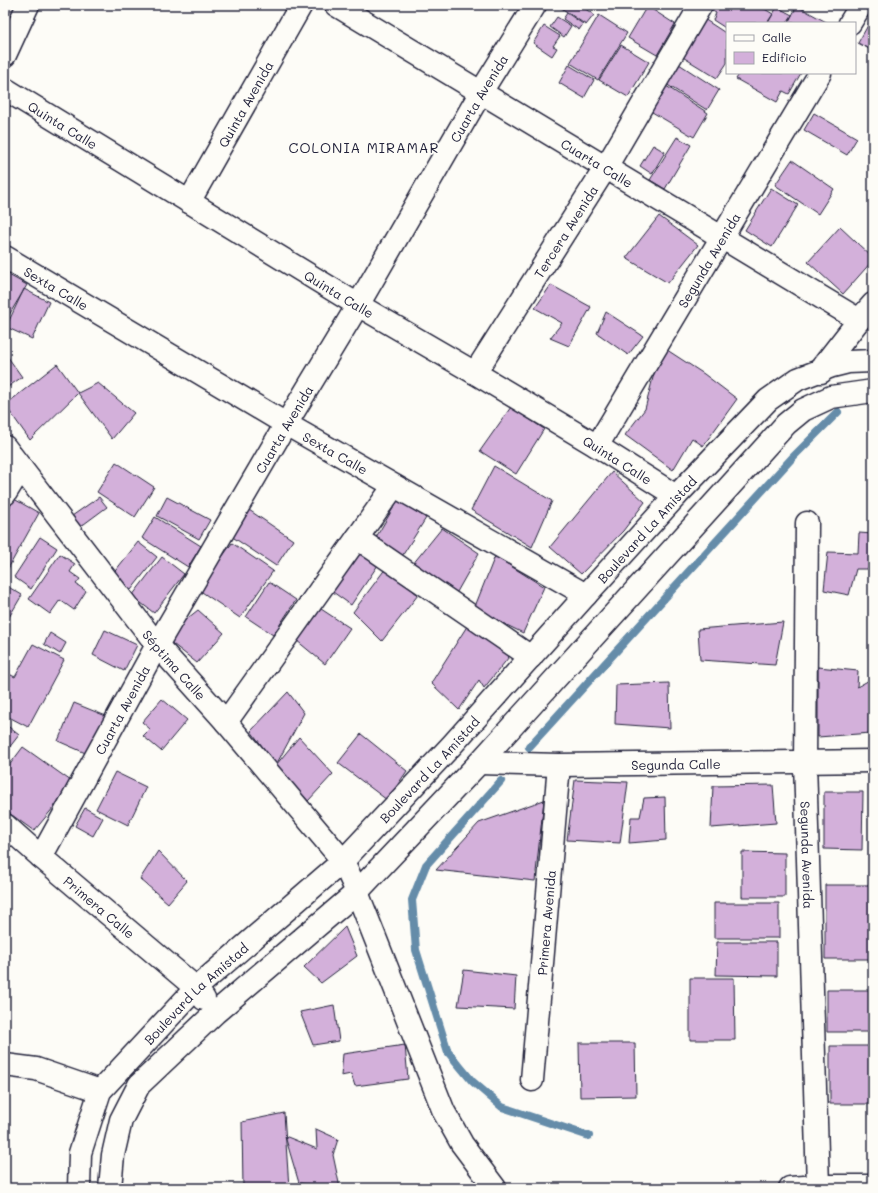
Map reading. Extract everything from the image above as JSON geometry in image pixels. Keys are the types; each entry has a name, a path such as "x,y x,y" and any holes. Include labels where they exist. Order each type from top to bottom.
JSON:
{"street":[{"path":"5,55 28,5"},
{"name":"Quinta Avenida","path":"189,202 301,5"},
{"name":"Cuarta Calle","path":"336,5 721,237 866,312"},
{"name":"Cuarta Avenida","path":"41,857 157,645 286,424 358,305 481,92 535,5"},
{"name":"Tercera Avenida","path":"475,373 606,167 701,5"},
{"path":"851,22 861,5"},
{"name":"Segunda Avenida","path":"597,446 819,74"},
{"name":"Quinta Calle","path":"5,89 358,305 597,446 676,496"},
{"name":"Sexta Calle","path":"5,257 286,424 586,595"},
{"path":"831,397 820,370 866,312"},
{"name":"Boulevard La Amistad","path":"79,1188 80,1153 100,1091 196,988 350,876 452,746 676,496 768,400 798,379 820,370 848,362 873,361"},
{"name":"Boulevard La Amistad","path":"110,1188 113,1155 121,1120 139,1085 215,1013 350,876 479,763 786,424 803,410 831,397 873,391"},
{"name":"Séptima Calle","path":"5,447 157,645 226,722 350,876 444,1112 462,1144 495,1188"},
{"path":"5,494 21,468"},
{"path":"226,722 394,486"},
{"name":"Segunda Avenida","path":"807,523 805,762 818,1186"},
{"path":"357,538 531,657"},
{"name":"Segunda Calle","path":"479,763 559,765 873,761"},
{"name":"Primera Avenida","path":"532,1080 559,765"},
{"name":"Primera Calle","path":"5,825 196,988 215,1013"},
{"path":"5,1065 36,1069 100,1091"},
{"path":"790,1188 818,1186 873,1186"}],"building":[{"path":"557,5 580,5 594,15 586,25"},
{"path":"711,5 758,5 773,14 768,22 726,22 726,28 713,20 716,13 709,9"},
{"path":"647,6 675,24 657,55 628,38"},
{"path":"797,6 826,22 789,22"},
{"path":"777,7 792,15 788,22 769,22"},
{"path":"567,13 583,24 579,30 563,19"},
{"path":"599,15 627,33 598,80 570,63"},
{"path":"557,17 571,26 564,37 550,27"},
{"path":"704,19 726,33 726,64 717,78 681,56"},
{"path":"871,20 873,21 873,51 858,43"},
{"path":"544,26 560,36 553,46 557,48 552,56 533,43"},
{"path":"621,45 649,62 628,97 599,80"},
{"path":"679,64 719,90 707,110 666,84"},
{"path":"569,65 594,80 584,98 559,83"},
{"path":"739,74 800,74 789,94 783,91 777,102 736,79"},
{"path":"663,84 708,113 694,137 647,109"},
{"path":"814,113 857,138 847,155 804,130"},
{"path":"677,137 691,145 665,189 650,180"},
{"path":"653,145 665,152 652,174 640,166"},
{"path":"792,160 834,189 818,214 775,185"},
{"path":"771,188 798,205 772,247 745,230"},
{"path":"659,216 698,245 668,283 626,258"},
{"path":"840,227 873,258 873,260 843,294 808,262"},
{"path":"5,273 27,285 6,320 5,319"},
{"path":"551,285 591,307 569,346 550,338 562,323 535,308"},
{"path":"24,289 49,302 32,339 6,327"},
{"path":"606,312 643,336 628,355 597,333"},
{"path":"661,346 704,374 737,399 703,446 692,438 673,470 625,435 645,409"},
{"path":"5,353 22,377 5,389"},
{"path":"57,364 78,393 30,440 5,405"},
{"path":"98,383 134,413 112,439 78,393"},
{"path":"511,407 544,429 516,474 480,451"},
{"path":"116,462 154,487 135,517 97,492"},
{"path":"494,466 552,501 532,547 471,510"},
{"path":"612,472 645,502 623,531 581,574 550,547"},
{"path":"99,497 107,507 80,527 72,516"},
{"path":"167,497 210,520 199,539 157,516"},
{"path":"14,499 39,513 5,574 5,516"},
{"path":"398,500 426,518 399,561 372,544"},
{"path":"249,510 293,540 276,566 231,536"},
{"path":"155,517 201,546 188,567 142,538"},
{"path":"442,528 479,553 453,599 408,570"},
{"path":"859,533 873,534 873,569 856,569 849,595 824,590 828,552 858,553"},
{"path":"40,537 57,548 31,589 14,577"},
{"path":"138,542 157,557 131,590 112,575"},
{"path":"232,543 273,571 240,618 199,590"},
{"path":"354,545 382,559 351,605 326,587"},
{"path":"60,554 75,564 70,572 80,579 76,584 86,591 74,610 60,600 50,614 29,599"},
{"path":"495,556 544,587 523,633 474,609"},
{"path":"162,557 184,574 154,613 132,596"},
{"path":"386,568 418,595 382,641 353,612"},
{"path":"269,582 296,600 273,635 246,617"},
{"path":"5,585 22,595 5,624"},
{"path":"318,607 350,628 325,664 296,640"},
{"path":"198,610 224,633 197,663 164,637"},
{"path":"471,620 509,657 484,688 479,680 459,710 431,683"},
{"path":"783,622 775,665 700,660 698,629"},
{"path":"105,630 137,645 124,671 93,655"},
{"path":"50,633 66,643 60,654 44,644"},
{"path":"33,644 64,660 28,727 5,715 5,672 15,677"},
{"path":"5,656 10,659 5,668"},
{"path":"818,667 858,671 857,687 873,678 871,733 818,737"},
{"path":"669,683 670,728 615,724 616,685"},
{"path":"288,692 304,713 276,765 251,731"},
{"path":"162,699 187,720 161,751 143,736 150,729 142,722"},
{"path":"74,703 106,716 90,755 58,741"},
{"path":"5,724 19,735 5,753"},
{"path":"361,734 407,771 387,800 338,763"},
{"path":"299,737 333,774 308,801 276,765"},
{"path":"23,747 71,781 54,807 34,831 5,810 5,771"},
{"path":"115,772 146,787 128,825 96,809"},
{"path":"575,780 628,782 620,843 567,840"},
{"path":"773,785 776,823 711,828 713,786"},
{"path":"824,792 863,792 862,850 824,849"},
{"path":"665,797 666,840 629,843 631,817 640,817 644,798"},
{"path":"544,800 535,881 436,870 479,823"},
{"path":"85,808 103,818 93,836 75,826"},
{"path":"158,851 187,881 168,903 140,879"},
{"path":"742,852 785,853 785,897 742,897"},
{"path":"825,885 873,885 873,959 825,959"},
{"path":"714,903 779,903 779,938 714,938"},
{"path":"345,927 357,956 321,983 304,967"},
{"path":"717,942 777,942 777,976 716,975"},
{"path":"464,970 516,976 514,1009 458,1006"},
{"path":"690,978 734,978 735,1040 690,1040"},
{"path":"827,990 873,990 873,1032 827,1032"},
{"path":"334,1005 339,1041 313,1045 300,1012"},
{"path":"579,1043 635,1043 636,1096 580,1097"},
{"path":"405,1045 408,1079 355,1086 351,1074 341,1076 343,1054"},
{"path":"830,1046 872,1046 871,1104 830,1104"},
{"path":"284,1113 289,1188 243,1188 242,1122"},
{"path":"316,1129 338,1139 333,1155 340,1188 299,1183 285,1136 317,1149"}],"waterway":[{"path":"529,747 793,457 838,412"},
{"path":"501,781 426,865 412,900 416,950 448,1052 472,1081 502,1107 589,1136"}],"district":[{"name":"COLONIA MIRAMAR","path":"364,147"}]}
